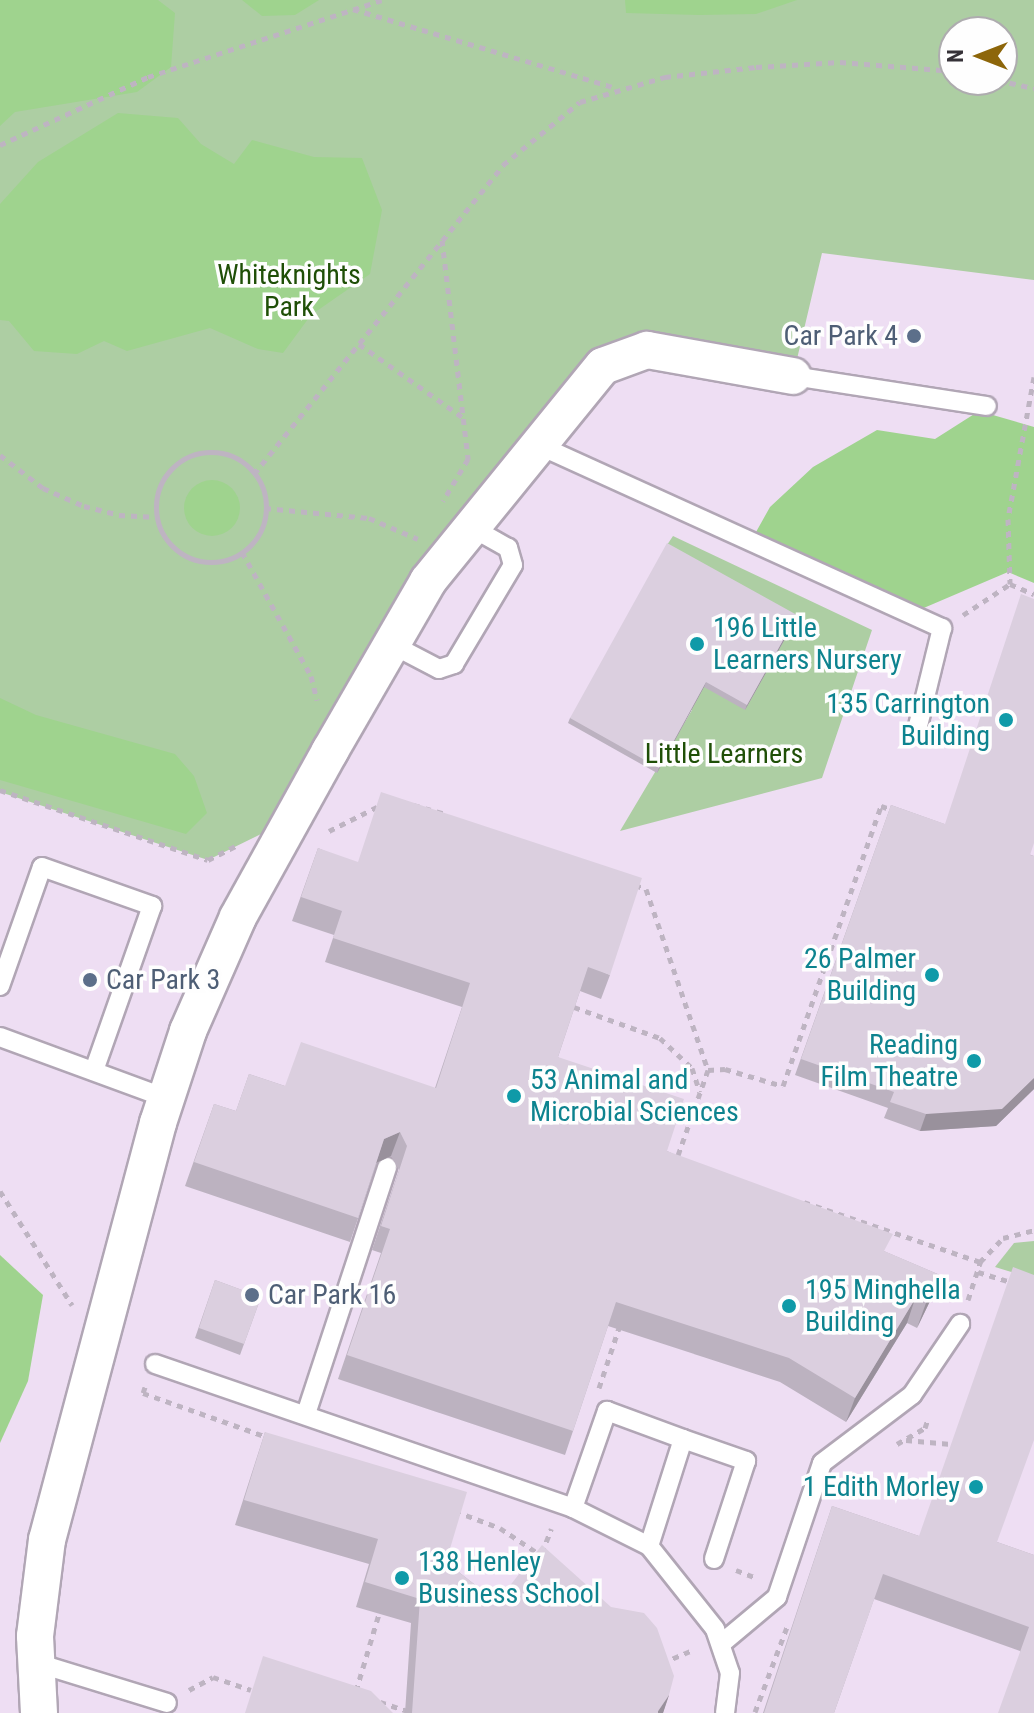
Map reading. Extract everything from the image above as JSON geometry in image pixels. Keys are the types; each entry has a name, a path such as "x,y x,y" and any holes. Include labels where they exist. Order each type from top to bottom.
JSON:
{"street":[{"path":"39,1713 34,1662 47,1540 166,1098 188,1031 238,917 391,644 432,549 469,526 603,366 647,350 793,376"}],"lane":[{"path":"793,376 987,406"},
{"path":"536,444 942,628 918,726"},
{"path":"391,644 439,669 454,664 513,565 508,548 469,526"},
{"path":"0,986 42,867 152,906 94,1071"},
{"path":"0,1037 166,1098"},
{"path":"306,1414 387,1167"},
{"path":"722,1643 777,1597 822,1463 912,1395 960,1324"},
{"path":"155,1364 573,1508 649,1546 722,1643 730,1673 725,1713"},
{"path":"573,1508 607,1411 746,1461 714,1559"},
{"path":"649,1546 683,1439"},
{"path":"34,1662 167,1703"}],"path":[{"path":"0,145 148,77 382,0"},
{"path":"352,9 617,88"},
{"path":"254,474 521,146 580,102 617,88 665,77 840,62 938,70"},
{"path":"436,512 468,459 442,240"},
{"path":"359,344 463,418"},
{"path":"1010,584 1008,519 1034,377"},
{"path":"215,452 234,457 254,474 265,508 258,536 242,552 214,562 197,560 168,541 157,517 158,491 180,461 215,452"},
{"path":"0,455 43,488 84,506 119,515 157,517"},
{"path":"265,508 369,518 432,549"},
{"path":"427,526 432,549"},
{"path":"242,552 311,676 330,751"},
{"path":"1010,584 1034,594"},
{"path":"942,628 1010,584"},
{"path":"0,790 208,860 243,843"},
{"path":"320,837 368,808 410,800 451,816"},
{"path":"708,1070 725,1069 783,1086 881,806 909,816"},
{"path":"632,884 646,889 708,1070 671,1173"},
{"path":"574,1007 660,1038 692,1068 700,1093"},
{"path":"676,1158 691,1163"},
{"path":"0,1191 75,1311"},
{"path":"793,1198 980,1262"},
{"path":"960,1324 980,1262 1003,1238 1034,1230"},
{"path":"977,1272 1020,1286"},
{"path":"596,1396 622,1321"},
{"path":"155,1364 143,1393 272,1439"},
{"path":"905,1440 951,1444"},
{"path":"442,1507 500,1528 553,1564"},
{"path":"542,1556 554,1520"},
{"path":"379,1614 355,1695 413,1713"},
{"path":"691,1642 697,1661"},
{"path":"654,1667 666,1661 659,1648"},
{"path":"167,1703 213,1677 251,1690"}],"shaded area":[{"path":"0,0 1034,0 1034,1713 0,1713"}],"green space":[{"name":"Whiteknights Park","path":"0,0 1034,0 1034,280 822,253 793,376 603,366 267,831 208,860 0,792"},
{"path":"0,0 158,0 175,13 171,67 137,92 15,112 0,126"},
{"path":"242,0 319,0 295,15 262,16"},
{"path":"625,0 797,0 756,14 699,15 626,13"},
{"path":"118,113 178,118 201,144 234,164 252,140 314,157 362,158 382,210 370,274 311,315 283,353 258,349 210,328 127,351 104,341 77,354 34,351 9,321 0,320 0,204 38,162"},
{"path":"979,411 1034,427 1034,583 1008,572 919,610 756,532 770,507 813,467 877,430 935,439"},
{"path":"212,480 232,488 240,508 232,528 212,536 192,528 184,508 192,488"},
{"name":"Little Learners","path":"673,536 872,630 822,778 620,831 692,710 665,548"},
{"path":"0,698 36,715 175,754 194,776 207,813 186,834 0,780"},
{"path":"1034,1241 1034,1279 995,1267 1014,1243"},
{"path":"0,1255 43,1295 28,1381 0,1443"}],"building":[{"name":"196 Little Learners Nursery","path":"667,543 797,615 747,705 706,682 659,768 570,718"},
{"name":"26 Palmer Building","path":"1021,594 1034,599 1034,843 1030,855 1034,856 1034,1078 1002,1109 926,1114 890,1102 894,1092 801,1059 891,805 945,824"},
{"path":"381,792 642,878 610,975 588,967 558,1057 684,1099 667,1151 893,1234 884,1251 940,1275 926,1303 915,1299 855,1398 789,1358 616,1302 573,1431 347,1355 390,1229 381,1226 407,1146 400,1132 384,1139 358,1218 194,1162 214,1104 236,1111 249,1074 285,1086 301,1042 436,1088 470,983 333,938 342,911 301,897 318,848 358,862"},
{"name":"1 Edith Morley","path":"1013,1267 1034,1275 1034,1440 997,1542 1034,1555 1034,1713 998,1713 1029,1627 883,1574 834,1713 764,1713 832,1506 919,1536"},
{"path":"215,1280 261,1297 244,1344 199,1328"},
{"name":"138 Henley Business School","path":"265,1432 467,1492 446,1562 497,1602 542,1545 611,1607 644,1613 657,1628 674,1676 669,1695 658,1713 412,1713 420,1599 365,1582 378,1539 244,1500"},
{"path":"263,1656 371,1691 393,1713 245,1713"}],"place":[{"name":"Car Park 4","path":"914,336"},
{"name":"196 Little Learners Nursery","path":"697,644"},
{"name":"135 Carrington Building","path":"1006,720"},
{"name":"26 Palmer Building","path":"932,975"},
{"name":"Car Park 3","path":"90,980"},
{"name":"Reading Film Theatre","path":"974,1061"},
{"name":"53 Animal and Microbial Sciences","path":"514,1096"},
{"name":"Car Park 16","path":"252,1295"},
{"name":"195 Minghella Building","path":"789,1306"},
{"name":"1 Edith Morley","path":"976,1487"},
{"name":"138 Henley Business School","path":"402,1578"}]}
